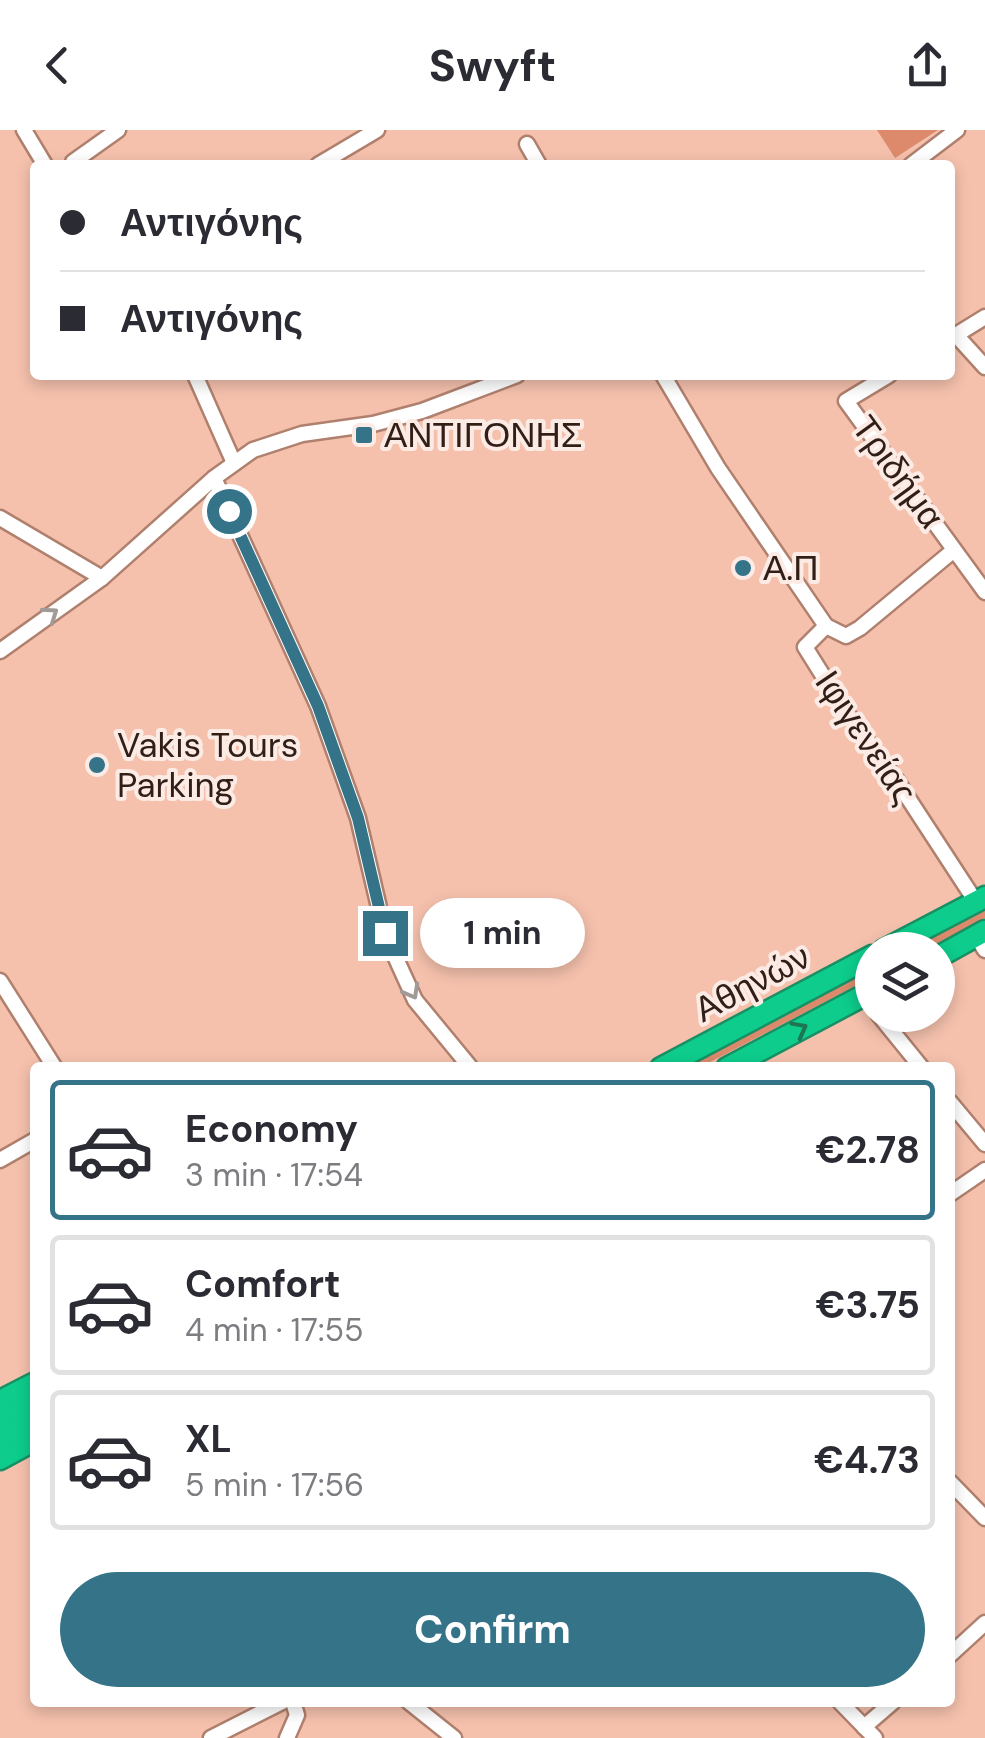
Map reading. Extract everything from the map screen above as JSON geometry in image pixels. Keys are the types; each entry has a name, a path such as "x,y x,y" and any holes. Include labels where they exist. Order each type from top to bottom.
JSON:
{"highway":[{"path":"918,932 980,899"},
{"path":"955,949 982,939"},
{"name":"Αθηνών","path":"672,1062 855,965"},
{"name":"Αθηνών","path":"738,1062 855,1005"},
{"path":"0,1401 30,1386"},
{"path":"0,1420 30,1404"},
{"path":"0,1441 30,1425"},
{"path":"0,1458 30,1443"}],"street":[{"path":"24,130 42,160"},
{"path":"77,160 118,130"},
{"path":"327,160 378,130"},
{"path":"917,160 957,130"},
{"path":"527,144 536,160"},
{"path":"955,336 985,317"},
{"path":"955,339 985,367"},
{"path":"197,380 234,462"},
{"path":"0,651 102,578 214,478 253,450 302,434 373,424 422,411 504,380"},
{"name":"Ιφιγενείας","path":"666,380 718,468 826,626 805,647 844,711 980,899"},
{"name":"Τριδήμα","path":"880,380 846,400 985,592"},
{"path":"214,478 318,706 358,818 385,933 399,966 415,1000 466,1062"},
{"path":"0,518 102,578"},
{"path":"826,626 846,636 860,628 954,550"},
{"path":"0,981 50,1062"},
{"path":"893,1032 917,1062"},
{"path":"955,1108 985,1144"},
{"path":"0,1160 30,1143"},
{"path":"955,1191 985,1170"},
{"path":"955,1487 985,1518"},
{"path":"955,1650 985,1623"},
{"path":"211,1738 272,1707"},
{"path":"287,1738 297,1715 295,1707"},
{"path":"415,1707 454,1738"},
{"path":"845,1707 870,1732 890,1707"}],"shaded area":[{"path":"877,130 938,130 895,158"},
{"path":"985,906 985,918 955,934 936,932"},
{"path":"855,975 855,986 710,1062 698,1062"}],"place":[{"name":"ΑΝΤΙΓΟΝΗΣ","path":"364,435"},
{"name":"Α.Π","path":"743,568"},
{"name":"Vakis Tours Parking","path":"97,765"}],"route":[{"path":"229,511 318,706 358,818 385,933"}]}
